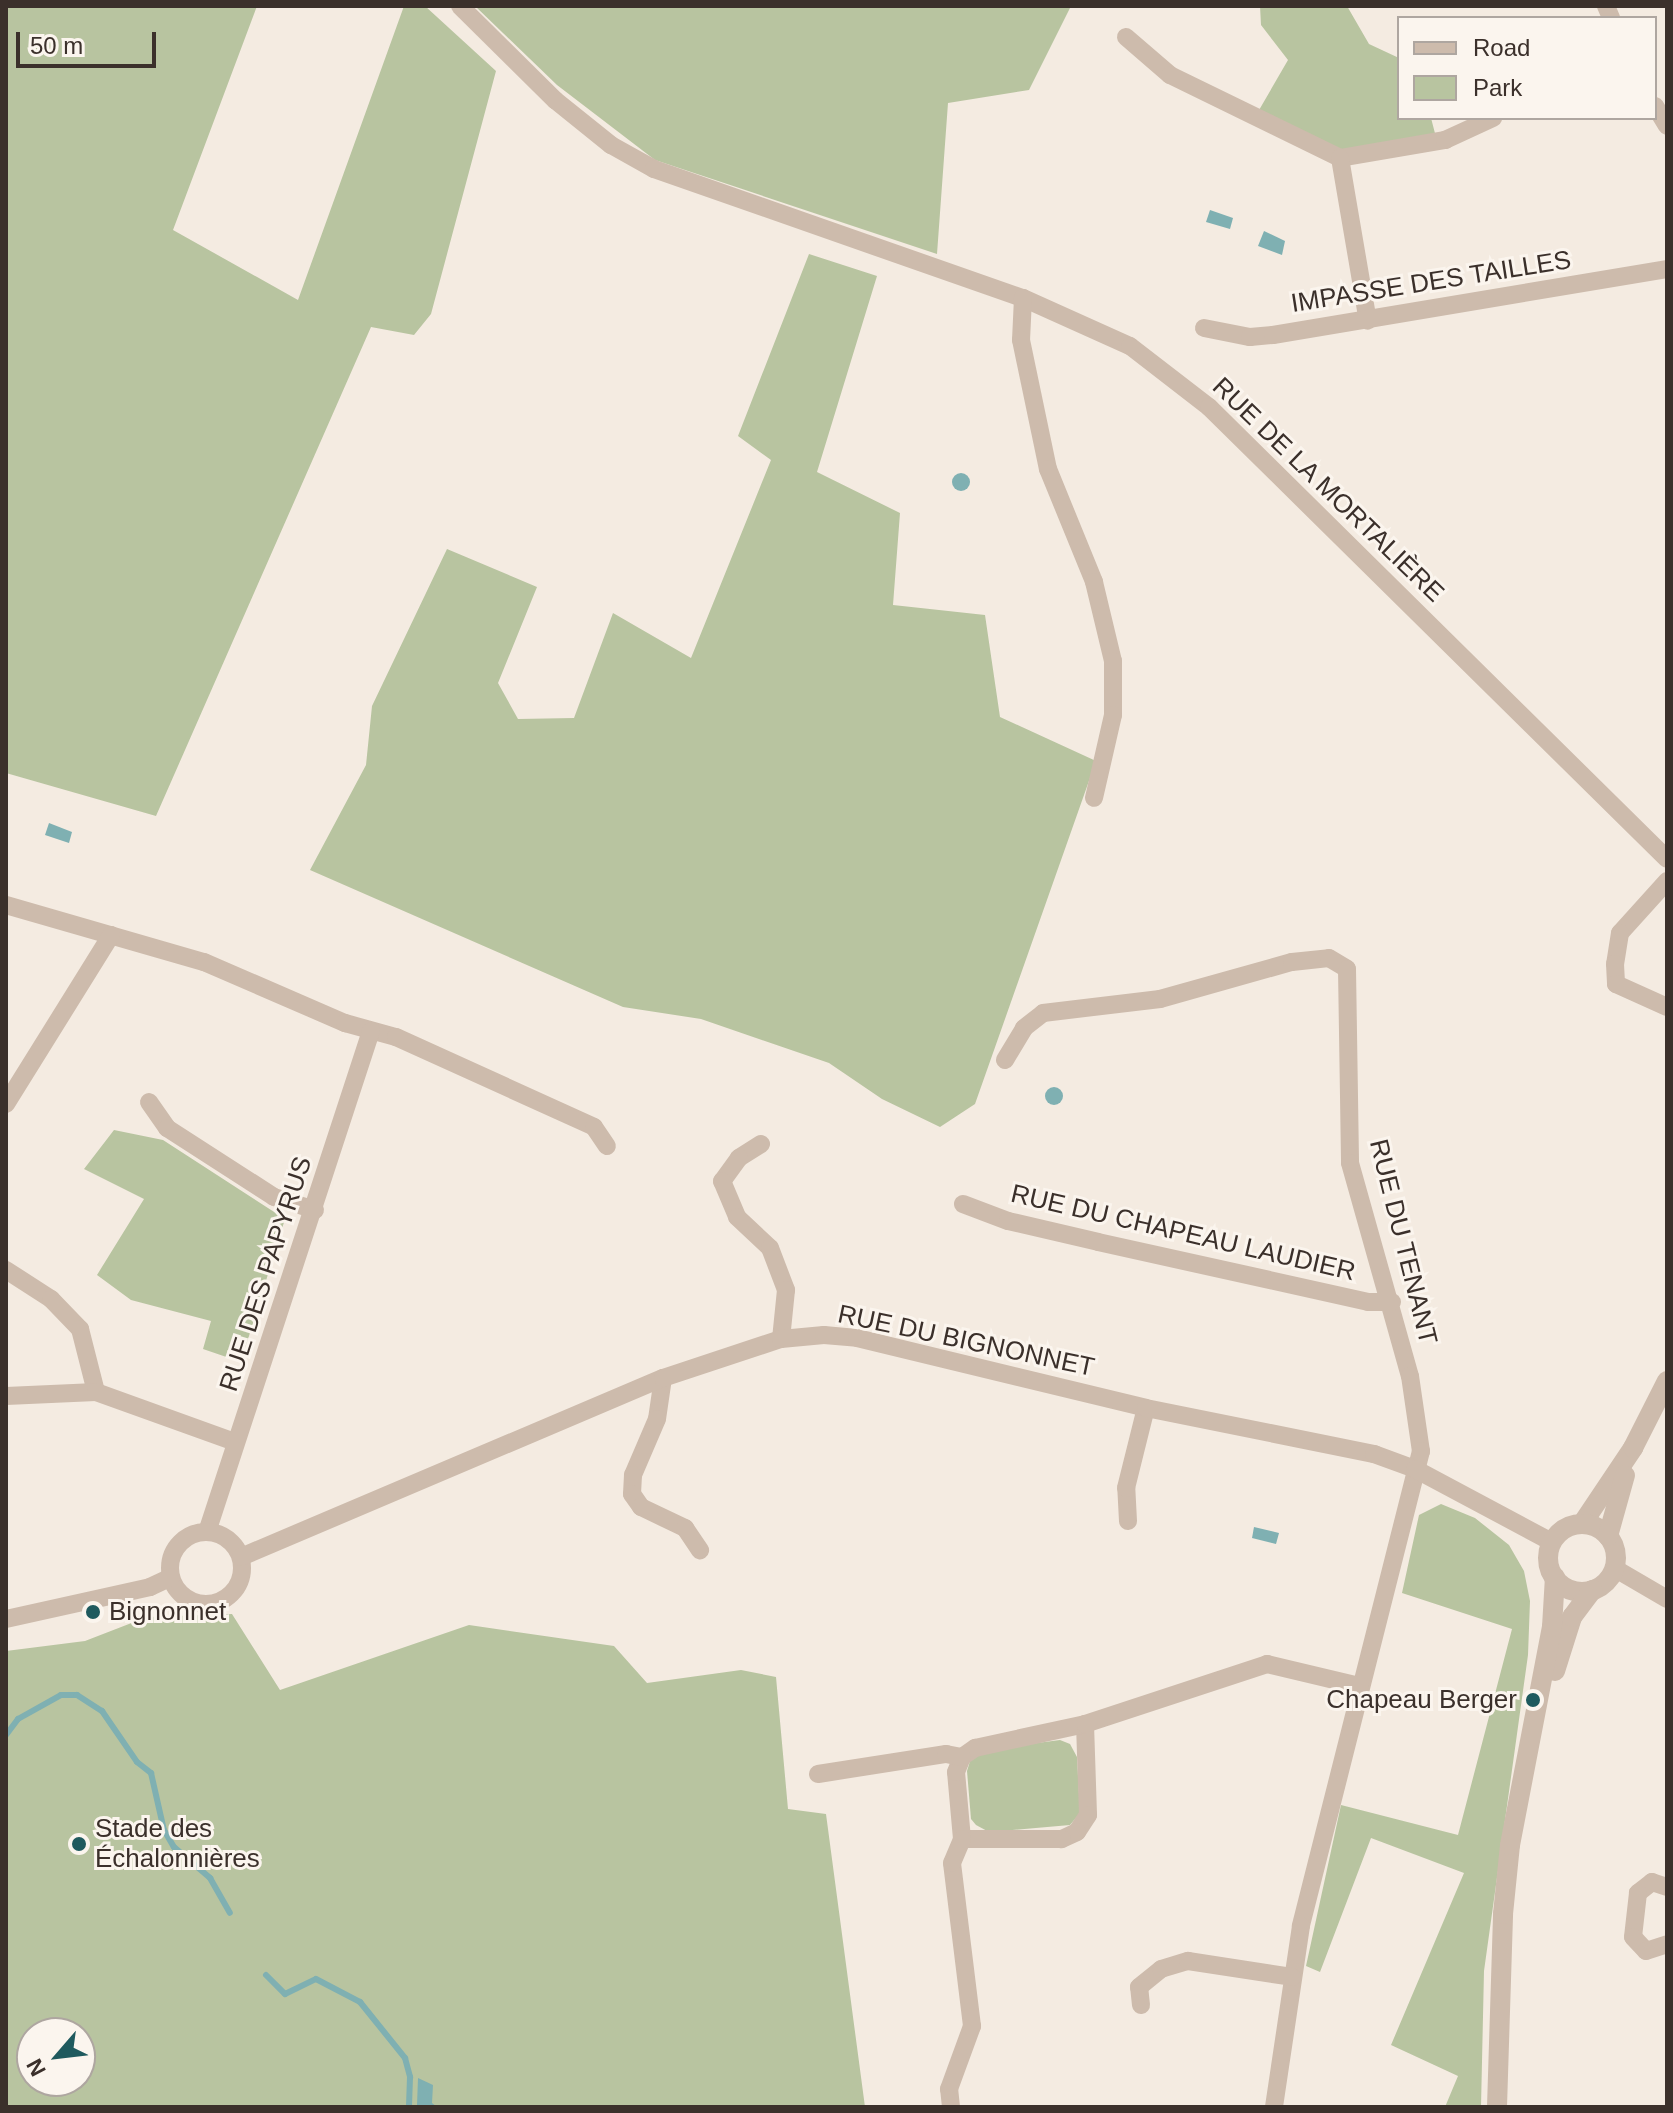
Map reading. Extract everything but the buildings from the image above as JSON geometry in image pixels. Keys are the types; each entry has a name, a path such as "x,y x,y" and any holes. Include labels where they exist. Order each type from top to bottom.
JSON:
{"street":[{"name":"RUE DE LA MORTALIÈRE","path":"460,6 555,100 611,145 654,169 1023,298 1106,331 1209,407 1667,859"},
{"path":"1126,37 1170,75 1340,158 1445,140 1489,120"},
{"path":"1340,158 1368,321"},
{"name":"IMPASSE DES TAILLES","path":"1204,328 1250,337 1368,321 1667,269"},
{"path":"1023,298 1021,340 1048,469 1094,582 1113,661 1113,715 1094,798"},
{"path":"1667,881 1620,933 1615,955 1616,984 1667,1007"},
{"path":"6,905 204,962 371,1031 396,1037 594,1127 607,1146"},
{"path":"6,1104 111,935"},
{"name":"RUE DU TENANT","path":"1005,1060 1024,1028 1043,1013 1160,999 1292,962 1329,958 1347,969 1350,1163 1392,1302 1421,1435 1292,1977 1274,2107"},
{"name":"RUE DES PAPYRUS","path":"207,1532 232,1441 254,1398 371,1031"},
{"path":"149,1102 167,1128 274,1197 315,1210"},
{"path":"761,1144 739,1158 722,1181 737,1217 770,1248 780,1276 786,1315 781,1339"},
{"name":"RUE DU CHAPEAU LAUDIER","path":"963,1204 1083,1239 1368,1302 1392,1302"},
{"path":"6,1270 51,1299 80,1329 96,1392"},
{"name":"RUE DU BIGNONNET","path":"241,1557 663,1378 781,1339 857,1338 1146,1408 1374,1454 1415,1469 1552,1542"},
{"path":"663,1378 657,1419 633,1475 632,1494 641,1507 685,1528 700,1550"},
{"path":"1582,1524 1633,1448 1667,1381"},
{"path":"6,1396 96,1392 232,1441"},
{"path":"1128,1521 1126,1488 1146,1408"},
{"path":"1537,1711 1572,1617 1614,1568 1616,1555 1608,1536 1633,1448"},
{"path":"1592,1590 1576,1591 1555,1577 1549,1564 1552,1542 1565,1528 1582,1524 1608,1536"},
{"path":"207,1532 228,1539 241,1557 240,1580 216,1603 193,1602 171,1577 178,1545 207,1532"},
{"path":"1614,1568 1667,1599"},
{"path":"6,1619 150,1587 171,1577"},
{"path":"1497,2107 1503,1914 1510,1845 1537,1711 1555,1577"},
{"path":"951,2107 949,2089 972,2026 952,1863 962,1839 956,1772 962,1757 975,1748 1085,1724 1267,1664 1359,1686"},
{"path":"962,1839 1062,1839 1077,1832 1088,1815 1085,1724"},
{"path":"818,1774 946,1754 962,1757"},
{"path":"1667,1887 1652,1882 1638,1893 1633,1937 1646,1951 1667,1944"},
{"path":"1141,2005 1139,1987 1161,1969 1188,1961 1292,1977"}],"green space":[{"path":"6,6 257,6 173,230 298,300 404,6 425,6 496,71 431,314 414,335 371,327 156,816 6,773"},
{"path":"475,6 1071,6 1029,90 948,103 937,254 655,160 557,85"},
{"path":"1260,6 1347,6 1369,44 1397,57 1397,120 1432,120 1437,141 1340,158 1255,117 1288,60 1261,25"},
{"path":"809,254 877,276 817,472 900,513 893,605 985,615 1000,717 1096,761 975,1104 940,1127 882,1099 829,1063 701,1019 623,1007 310,870 366,765 372,706 447,549 537,587 498,683 518,719 574,718 613,613 691,658 771,460 738,436"},
{"path":"114,1130 163,1140 285,1219 241,1362 203,1349 211,1321 131,1300 97,1275 144,1199 84,1169"},
{"path":"1441,1504 1475,1518 1509,1545 1524,1571 1530,1601 1528,1655 1484,1971 1481,2107 1445,2107 1458,2076 1391,2045 1464,1873 1371,1838 1320,1972 1306,1966 1341,1805 1458,1835 1512,1629 1402,1593 1419,1515"},
{"path":"232,1614 280,1690 469,1625 614,1646 647,1683 741,1670 776,1677 788,1809 826,1814 865,2107 6,2107 6,1651 85,1641 147,1617"},
{"path":"1060,1740 1070,1744 1077,1757 1080,1813 1070,1825 989,1832 976,1825 971,1819 967,1771 971,1758 985,1750"}],"water":[{"path":"1210,210 1233,218 1230,229 1206,222"},
{"path":"1264,231 1285,241 1282,255 1258,246"},
{"path":"961,473 970,482 961,491 952,482"},
{"path":"49,823 72,832 69,843 45,835"},
{"path":"1054,1087 1063,1096 1054,1105 1045,1096"},
{"path":"1254,1527 1279,1533 1276,1544 1252,1538"},
{"path":"418,2078 433,2085 432,2103 437,2107 417,2105"}],"waterway":[{"path":"6,1735 18,1719 61,1695 77,1695 102,1711 137,1762 151,1773 164,1830 174,1847 210,1878 230,1913"},
{"path":"266,1975 285,1994 316,1979 360,2002 405,2058 410,2077 409,2107"}],"place":[{"name":"Bignonnet","path":"93,1612"},
{"name":"Chapeau Berger","path":"1533,1700"},
{"name":"Stade des Échalonnières","path":"79,1844"}]}
